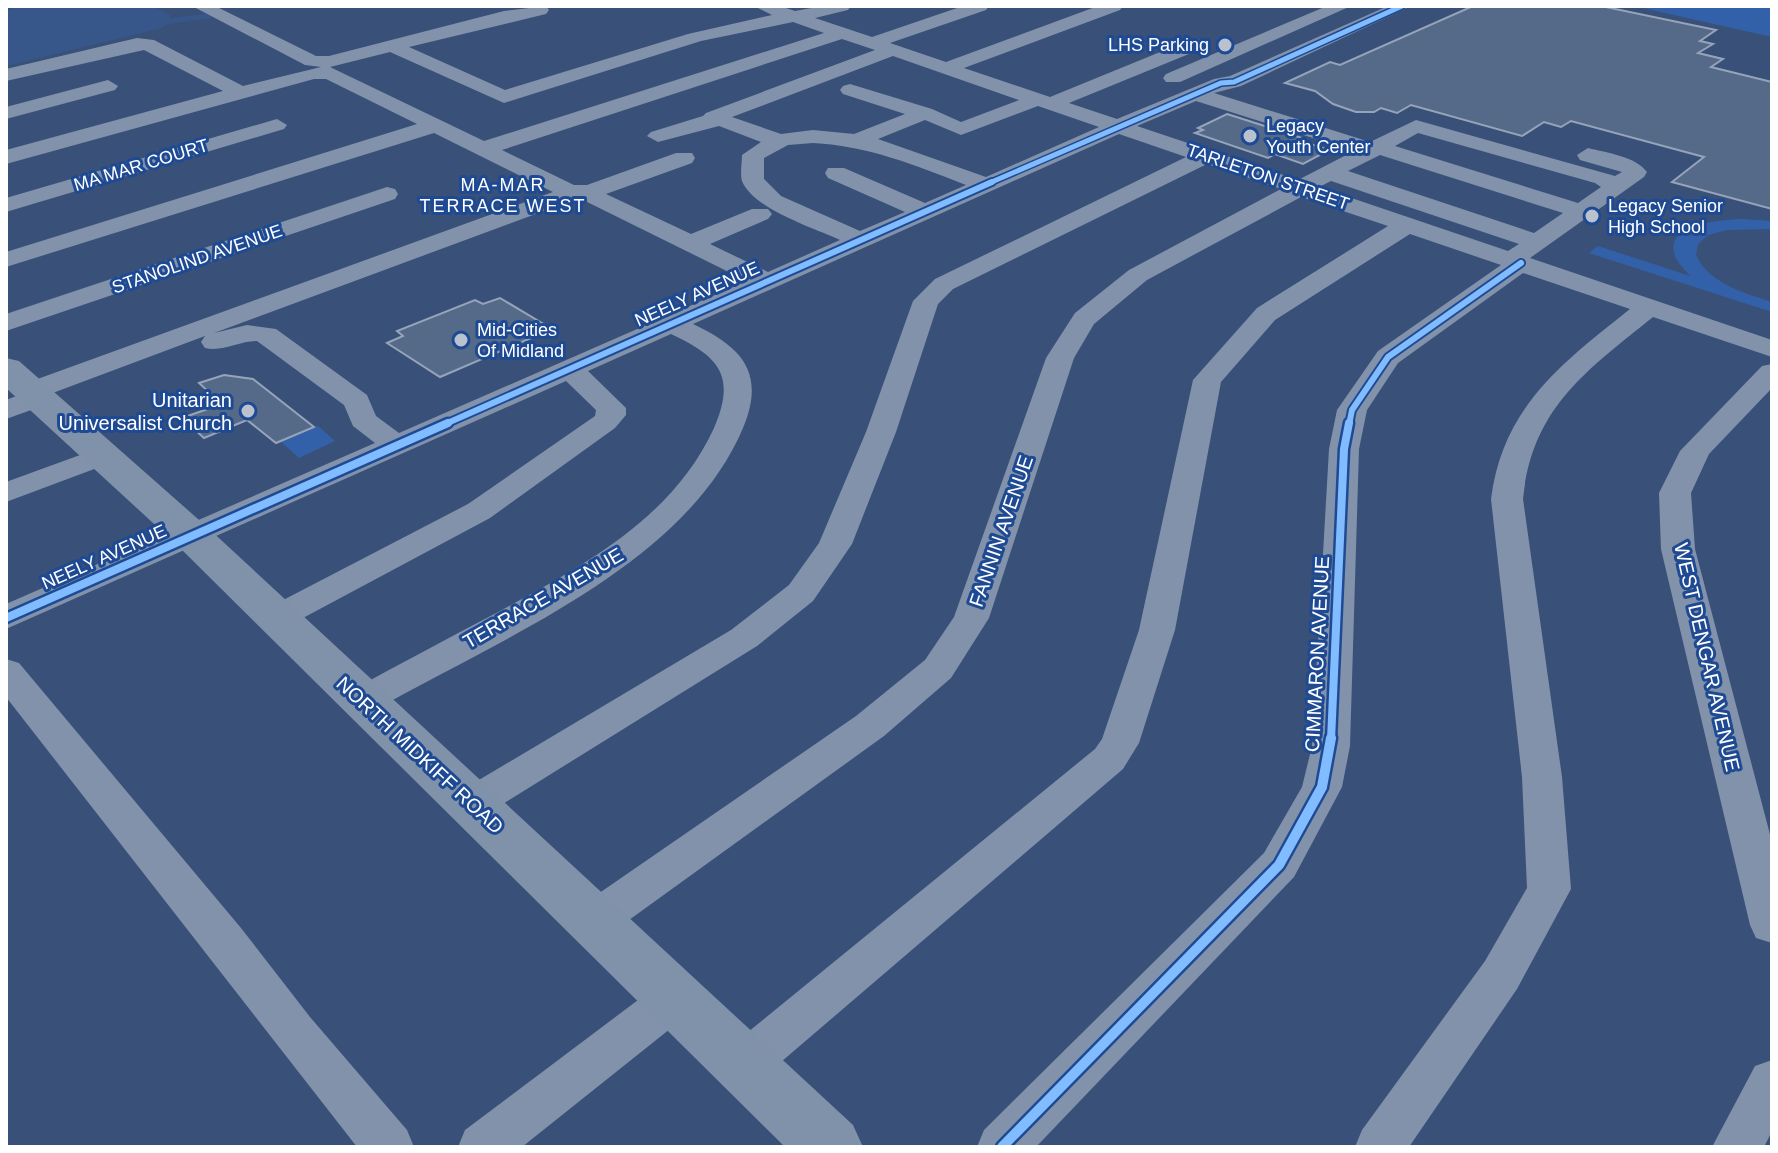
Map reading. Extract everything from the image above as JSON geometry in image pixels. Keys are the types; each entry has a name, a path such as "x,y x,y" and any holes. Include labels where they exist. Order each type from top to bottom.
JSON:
{"main road":[{"name":"NORTH MIDKIFF ROAD","path":"25,395 102,456 192,536 830,1147"}],"street":[{"path":"201,6 312,61 329,62 504,16 540,10"},
{"name":"TARLETON STREET","path":"763,6 1045,101 1113,114 1206,156 1316,181 1407,225 1524,255 1649,307 1772,349"},
{"path":"393,46 504,97 718,31 842,6"},
{"path":"780,141 713,117 980,6"},
{"path":"947,68 1114,6"},
{"name":"NEELY AVENUE","path":"1208,89 1263,49 1381,6"},
{"name":"NEELY AVENUE","path":"6,618 987,185 1113,114 1234,82 1402,6"},
{"path":"1156,85 1263,49 1306,12 1336,8"},
{"path":"220,16 248,9"},
{"path":"1278,10 1308,14 1306,12"},
{"path":"482,149 843,33"},
{"path":"1074,95 1213,37"},
{"path":"6,75 147,44 241,93"},
{"path":"6,157 313,73 329,73 482,149 691,243 767,281"},
{"path":"6,113 108,86"},
{"path":"1208,89 1386,142 1581,211"},
{"path":"850,90 925,113 961,129 1045,101 1074,95 1086,94 1113,114"},
{"path":"855,141 925,113"},
{"path":"658,136 689,125 718,120"},
{"name":"MA MAR COURT","path":"6,205 277,125"},
{"path":"6,260 434,126"},
{"path":"860,240 773,201 753,180 753,155 780,141 817,137 855,141 883,147 987,185"},
{"path":"1538,140 1635,169 1636,172 1608,191 1386,142 1509,150 1524,141 1538,140"},
{"path":"1386,142 1560,226"},
{"name":"FANNIN AVENUE","path":"595,920 870,726 938,669 971,618 1060,358 1084,319 1138,275 1386,142"},
{"path":"471,804 744,638 801,593 820,570 854,503 926,301 932,293 962,274 1206,156"},
{"path":"25,395 684,158"},
{"path":"836,173 925,212"},
{"path":"1316,181 1524,255"},
{"name":"CIMMARON AVENUE","path":"1002,1147 1279,865 1322,787 1331,746 1344,449 1352,410 1388,357 1608,191"},
{"name":"STANOLIND AVENUE","path":"6,323 387,194"},
{"path":"691,243 760,214"},
{"path":"743,1065 1109,759 1120,743 1157,630 1207,380 1266,314 1407,225"},
{"path":"1380,1147 1501,975 1549,889 1542,777 1507,499 1510,463 1540,406 1557,385 1649,307"},
{"name":"TERRACE AVENUE","path":"362,701 564,590 635,544 677,507 717,456 734,415 740,385 730,361 715,347 670,323"},
{"path":"25,395 257,332 357,401 363,420 397,445"},
{"path":"276,618 479,511 605,422 611,415 611,408 569,368"},
{"name":"WEST DENGAR AVENUE","path":"1772,372 1695,451 1675,493 1678,549 1772,925"},
{"path":"6,493 102,456"},
{"path":"6,672 225,941 293,1032 389,1147"},
{"path":"483,1147 674,999"},
{"path":"1737,1147 1772,1082"}],"shaded area":[{"path":"20,6 153,6 170,15 169,23 162,28 6,66 6,10"},
{"path":"1772,6 1772,37 1643,8"},
{"path":"1742,219 1772,221 1772,229 1727,230 1708,235 1698,244 1696,255 1718,280 1772,302 1772,312 1589,253 1598,246 1690,276 1675,256 1674,245 1678,236 1697,226"},
{"path":"318,426 335,441 299,458 280,441"}],"building":[{"path":"1473,6 1601,6 1716,30 1700,41 1713,44 1698,53 1723,59 1711,67 1772,82 1772,209 1672,182 1704,157 1571,121 1561,127 1544,122 1522,136 1411,105 1397,113 1381,108 1374,112 1356,112 1333,104 1315,91 1285,83 1330,62 1340,65"},
{"name":"Legacy Youth Center","path":"1227,114 1329,150 1303,164 1275,154 1268,158 1195,133 1203,130 1198,128"},
{"name":"Mid-Cities Of Midland","path":"500,298 552,329 440,377 387,343 403,336 397,331 475,300 483,304"},
{"name":"Unitarian Universalist Church","path":"224,375 253,379 314,427 276,443 247,420 204,438 182,418 222,404 199,383"}],"waterway":[{"path":"169,21 209,16"}],"cycle path":[{"path":"6,618 1119,126 1221,83 1234,82 1402,6"},
{"path":"1002,1147 1279,865 1322,787 1331,746 1344,449 1352,410 1388,357 1521,263"}],"place":[{"name":"LHS Parking","path":"1225,45"},
{"name":"Legacy Youth Center","path":"1250,136"},
{"name":"Legacy Senior High School","path":"1592,216"},
{"name":"Mid-Cities Of Midland","path":"461,340"},
{"name":"Unitarian Universalist Church","path":"248,411"}],"district":[{"name":"MA-MAR TERRACE WEST","path":"503,195"}]}
